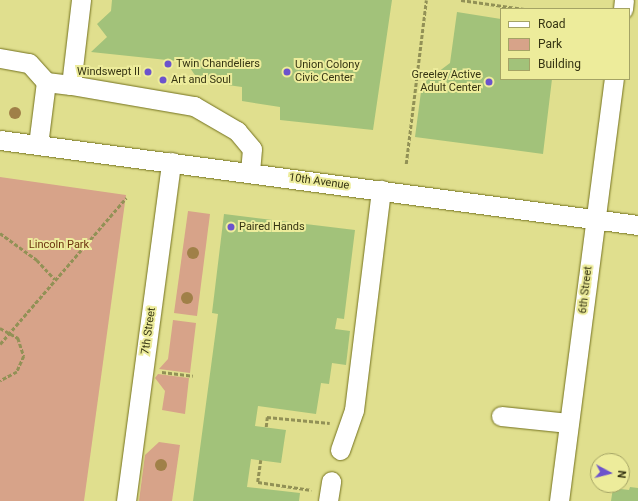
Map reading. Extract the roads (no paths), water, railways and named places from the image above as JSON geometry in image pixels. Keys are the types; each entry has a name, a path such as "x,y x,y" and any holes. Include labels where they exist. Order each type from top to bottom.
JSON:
{"street":[{"path":"71,85 81,0"},
{"path":"0,58 29,63 46,82 194,106 236,131 252,149 250,172"},
{"name":"6th Street","path":"559,501 614,80"},
{"path":"38,145 46,82"},
{"name":"10th Avenue","path":"0,140 250,172 638,225"},
{"name":"7th Street","path":"126,501 171,162"},
{"path":"340,450 354,410 380,190"},
{"path":"501,416 569,423"}],"place":[{"name":"Twin Chandeliers","path":"168,64"},
{"name":"Windswept II","path":"148,72"},
{"name":"Union Colony Civic Center","path":"287,72"},
{"name":"Art and Soul","path":"163,80"},
{"name":"Greeley Active Adult Center","path":"489,82"},
{"name":"Paired Hands","path":"231,227"}],"park label":[{"name":"Lincoln Park","path":"59,245"}]}
